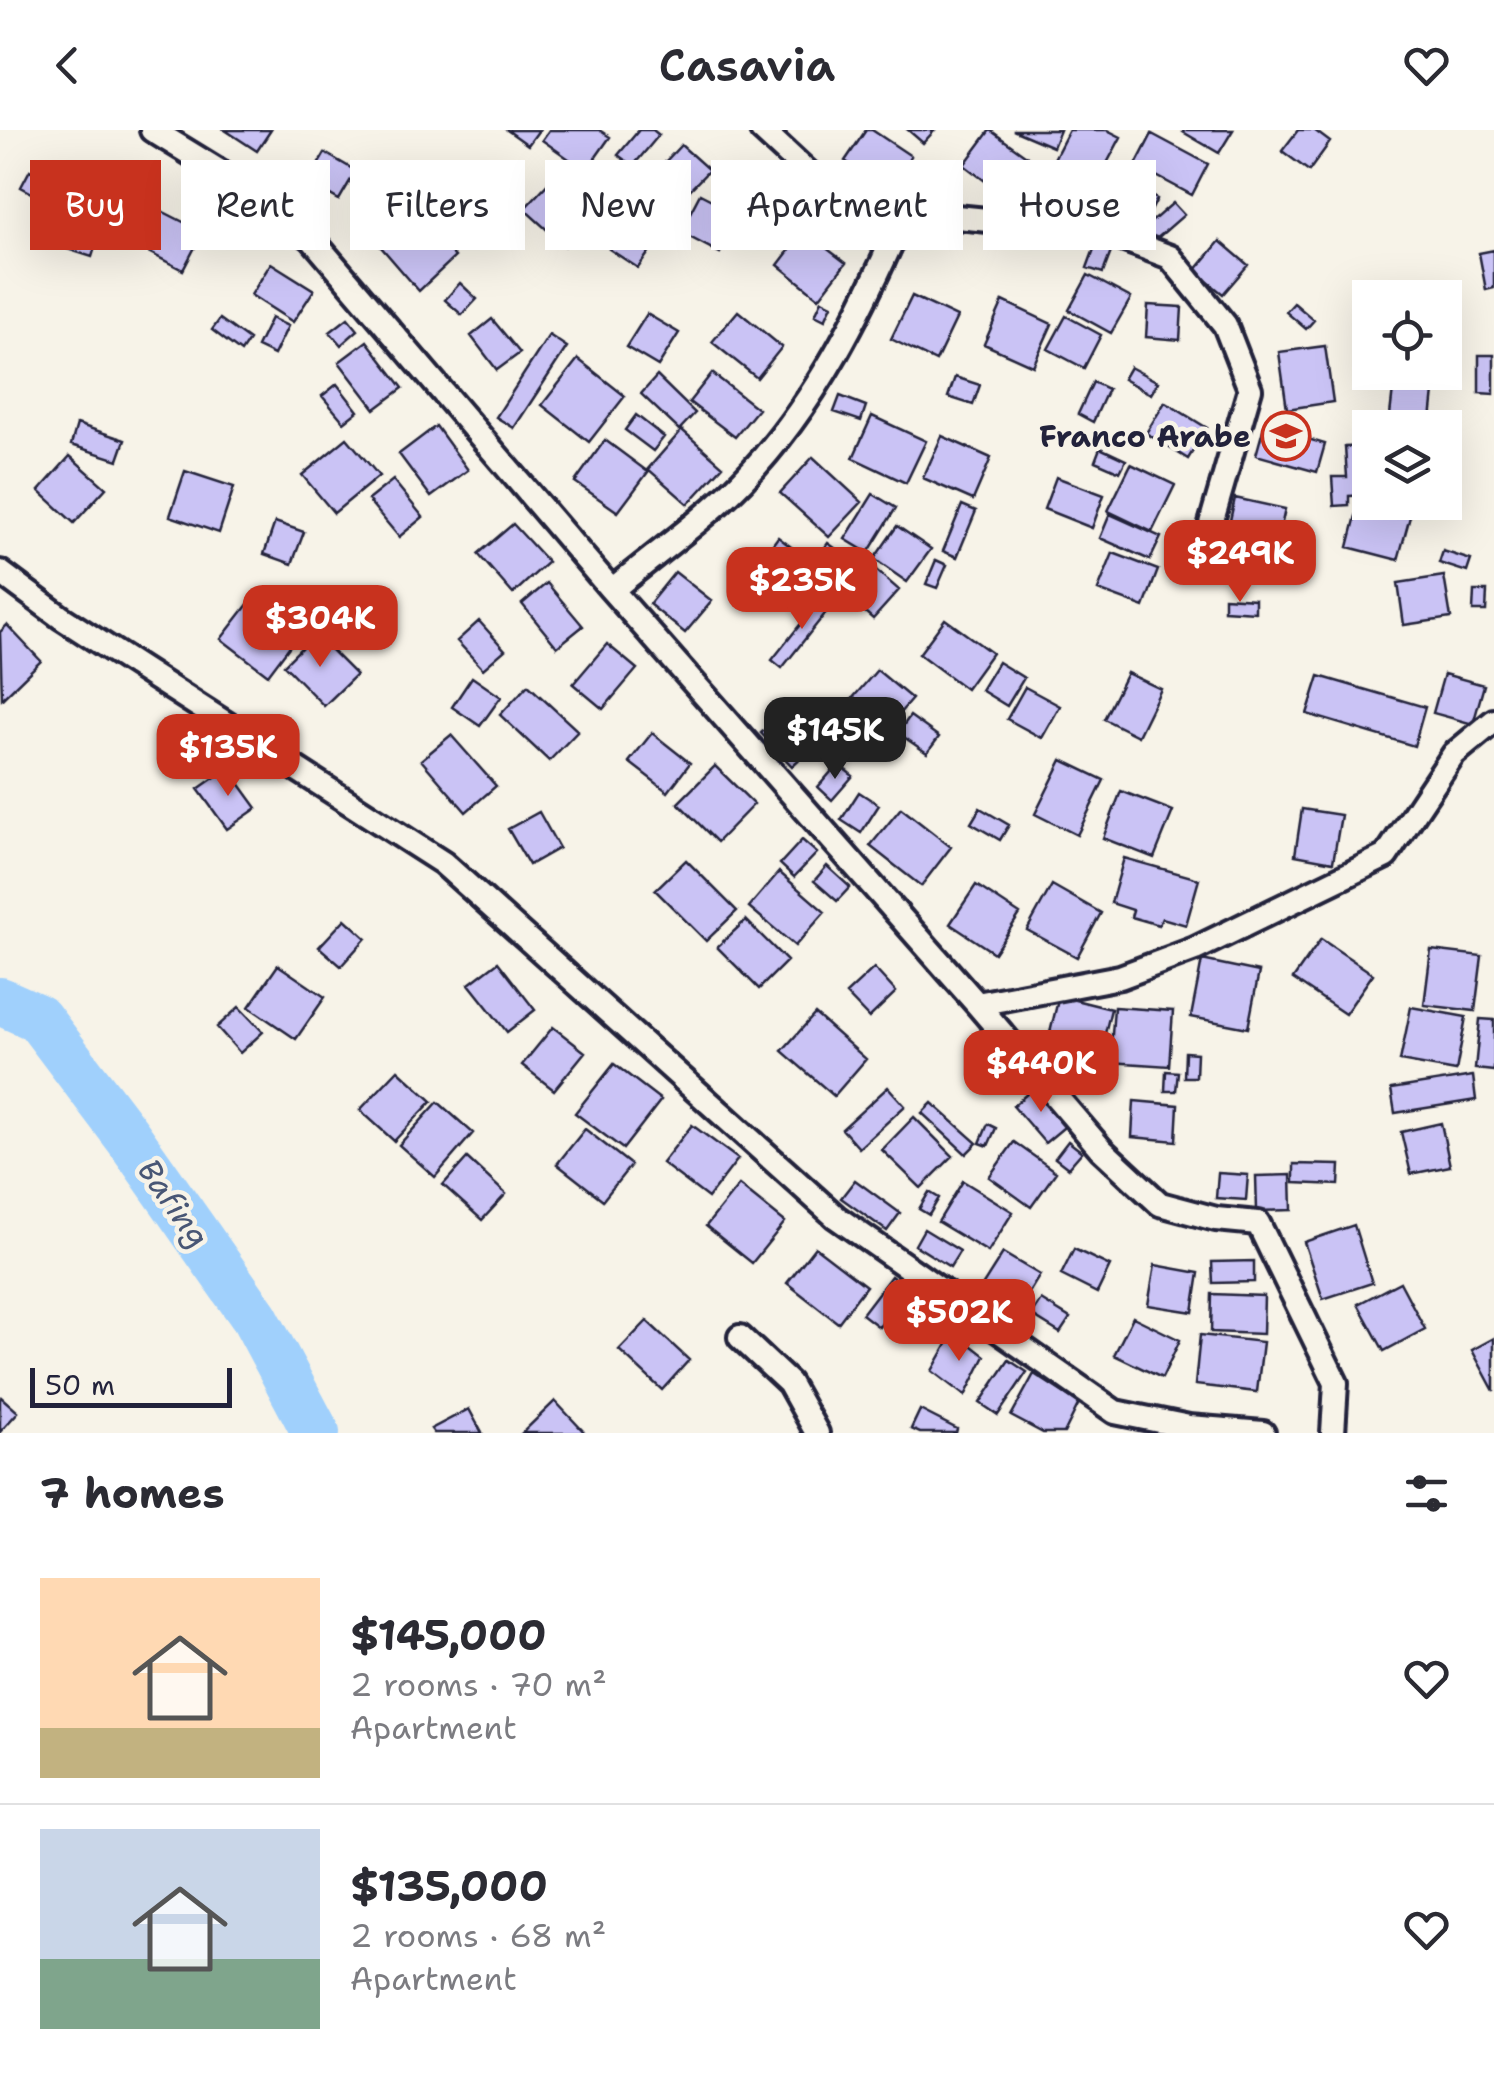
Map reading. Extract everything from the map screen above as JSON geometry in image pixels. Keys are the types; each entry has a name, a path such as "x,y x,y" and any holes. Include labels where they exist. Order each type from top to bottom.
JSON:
{"street":[{"path":"152,130 245,187 312,239 1100,1149 1160,1204 1216,1219 1258,1223 1336,1383 1333,1433"},
{"path":"762,130 795,160"},
{"path":"963,218 1101,231 1170,257 1224,325 1250,389 1206,542"},
{"path":"612,590 742,481 816,389 889,250"},
{"path":"0,572 62,618 444,863 836,1217 1112,1422 1263,1433"},
{"path":"978,1004 1120,977 1196,949 1386,856 1454,754 1494,721"},
{"path":"740,1338 789,1383 817,1433"}],"building":[{"path":"225,130 271,130 257,151"},
{"path":"507,130 539,130 528,145"},
{"path":"549,130 599,130 610,137 594,160 570,160 542,140"},
{"path":"639,130 653,130 659,135 638,160 625,160 618,155"},
{"path":"866,130 872,130 911,156 908,160 846,160"},
{"path":"908,130 935,130 923,143"},
{"path":"990,130 1032,160 983,160 983,179 964,165"},
{"path":"1013,130 1060,130 1053,147"},
{"path":"1069,130 1107,130 1121,137 1109,160 1054,159"},
{"path":"1184,130 1233,130 1219,153"},
{"path":"1298,130 1314,130 1330,142 1309,171 1282,151"},
{"path":"1152,134 1208,164 1192,195 1156,176 1156,160 1139,160"},
{"path":"681,145 709,170 691,189 691,160 667,160"},
{"path":"325,153 350,168 350,181 339,200 330,195 330,160 321,160"},
{"path":"30,170 30,192 21,187"},
{"path":"545,187 545,228 525,208"},
{"path":"700,194 711,200 711,248 691,238 691,211"},
{"path":"1173,203 1184,215 1156,239 1156,218"},
{"path":"161,211 181,221 181,250 194,250 183,270 144,250 161,250"},
{"path":"1220,241 1248,265 1223,294 1195,271"},
{"path":"70,250 94,250 92,257"},
{"path":"384,250 449,250 455,257 419,291"},
{"path":"611,250 651,250 638,268"},
{"path":"789,250 829,250 846,263 819,298 778,265"},
{"path":"1094,250 1112,250 1103,273 1087,268"},
{"path":"1494,250 1494,288 1486,290 1479,253"},
{"path":"271,263 314,290 293,322 251,295"},
{"path":"1088,275 1131,298 1111,333 1069,310"},
{"path":"460,283 477,299 462,315 445,300"},
{"path":"912,296 957,317 936,361 891,339"},
{"path":"822,300 832,305 825,320 815,315"},
{"path":"1003,301 1052,324 1033,366 984,344"},
{"path":"1294,303 1314,320 1306,329 1286,312"},
{"path":"1148,305 1182,307 1180,340 1146,337"},
{"path":"738,311 782,347 757,378 712,342"},
{"path":"647,314 679,333 658,366 626,347"},
{"path":"1066,316 1101,335 1084,368 1048,349"},
{"path":"271,318 288,326 274,355 257,347"},
{"path":"348,318 358,330 341,345 330,332"},
{"path":"220,319 249,340 241,352 212,330"},
{"path":"492,319 520,353 497,370 471,336"},
{"path":"549,335 567,347 514,428 496,417"},
{"path":"367,341 403,388 375,409 339,362"},
{"path":"1325,346 1333,402 1287,409 1279,352"},
{"path":"1479,355 1494,355 1494,394 1479,393"},
{"path":"578,359 625,396 589,442 542,405"},
{"path":"1130,367 1158,382 1151,394 1123,379"},
{"path":"712,373 758,409 735,437 689,402"},
{"path":"657,376 695,413 679,430 641,394"},
{"path":"955,377 980,385 973,405 948,397"},
{"path":"1093,382 1108,389 1093,422 1078,414"},
{"path":"337,384 358,411 344,422 322,396"},
{"path":"1393,390 1434,390 1432,410 1391,410"},
{"path":"840,396 866,406 861,421 834,412"},
{"path":"1165,402 1207,428 1188,459 1146,433"},
{"path":"636,415 664,437 653,451 625,430"},
{"path":"872,416 926,441 906,483 853,458"},
{"path":"77,424 125,440 118,460 71,445"},
{"path":"436,426 468,470 431,497 399,454"},
{"path":"1264,426 1325,444 1317,472 1256,455"},
{"path":"682,430 723,466 688,504 648,469"},
{"path":"942,436 991,458 973,500 923,478"},
{"path":"347,438 379,476 334,513 302,475"},
{"path":"605,440 648,472 618,512 575,482"},
{"path":"1345,447 1352,447 1352,496 1349,505 1334,506 1332,477 1347,477"},
{"path":"1100,448 1126,460 1120,472 1095,461"},
{"path":"70,456 106,488 74,523 39,491"},
{"path":"813,457 862,502 829,537 780,493"},
{"path":"1131,464 1175,485 1152,532 1108,511"},
{"path":"185,471 234,487 219,533 170,516"},
{"path":"1056,477 1104,495 1092,528 1044,509"},
{"path":"393,480 423,517 399,537 368,500"},
{"path":"873,494 896,508 868,553 845,539"},
{"path":"1235,498 1285,509 1273,563 1223,552"},
{"path":"962,505 976,511 957,557 943,551"},
{"path":"1110,514 1161,537 1150,560 1100,538"},
{"path":"1355,520 1409,520 1398,560 1348,547"},
{"path":"275,522 304,532 292,564 264,554"},
{"path":"513,524 548,562 513,594 478,554"},
{"path":"897,526 931,549 907,582 874,559"},
{"path":"1287,532 1303,535 1296,566 1281,562"},
{"path":"778,537 807,559 791,580 762,559"},
{"path":"828,543 839,551 801,604 790,597"},
{"path":"853,550 899,590 873,619 827,579"},
{"path":"1443,551 1471,560 1467,572 1439,563"},
{"path":"1113,553 1158,570 1144,607 1098,590"},
{"path":"936,560 947,565 937,588 926,584"},
{"path":"675,572 712,601 685,633 649,604"},
{"path":"1444,576 1451,618 1404,625 1398,583"},
{"path":"547,583 583,626 557,647 522,604"},
{"path":"1474,591 1487,591 1486,611 1473,611"},
{"path":"822,597 832,605 782,668 772,660"},
{"path":"1224,597 1255,599 1255,612 1224,610"},
{"path":"249,603 295,639 268,675 221,639"},
{"path":"945,619 992,653 966,689 919,654"},
{"path":"479,621 505,650 483,669 457,641"},
{"path":"7,625 41,661 2,699 0,632"},
{"path":"315,634 356,675 324,706 284,665"},
{"path":"607,644 637,669 603,709 573,684"},
{"path":"998,662 1024,678 1007,706 981,690"},
{"path":"877,670 912,699 886,729 851,700"},
{"path":"1127,673 1161,689 1138,736 1104,719"},
{"path":"1444,674 1484,685 1473,724 1433,713"},
{"path":"1319,676 1425,707 1414,746 1307,714"},
{"path":"472,677 501,697 480,726 452,707"},
{"path":"528,685 578,731 549,761 500,715"},
{"path":"1025,687 1060,706 1042,738 1007,719"},
{"path":"789,707 820,740 792,766 761,733"},
{"path":"910,716 939,737 927,753 898,733"},
{"path":"835,727 863,740 857,752 829,738"},
{"path":"652,733 690,763 668,792 629,762"},
{"path":"451,735 496,786 466,812 421,760"},
{"path":"1062,760 1104,780 1077,835 1035,814"},
{"path":"838,764 853,776 832,800 818,787"},
{"path":"715,766 754,804 717,842 678,803"},
{"path":"228,768 257,808 227,829 198,789"},
{"path":"1121,791 1173,811 1154,858 1103,838"},
{"path":"859,792 879,805 861,833 841,820"},
{"path":"901,808 951,847 921,886 870,846"},
{"path":"980,808 1009,825 1000,840 971,823"},
{"path":"1302,809 1341,815 1333,862 1295,855"},
{"path":"539,812 559,848 529,865 508,829"},
{"path":"802,840 817,853 794,877 780,864"},
{"path":"1124,858 1199,879 1186,925 1162,918 1159,925 1131,917 1133,910 1111,903"},
{"path":"686,860 737,911 706,941 655,890"},
{"path":"827,866 850,887 837,901 814,881"},
{"path":"779,872 825,912 795,946 749,907"},
{"path":"976,885 1020,914 994,953 950,924"},
{"path":"1052,885 1101,913 1077,957 1027,930"},
{"path":"345,919 366,938 341,966 319,947"},
{"path":"746,920 787,961 759,989 717,947"},
{"path":"1321,939 1373,974 1345,1014 1293,979"},
{"path":"1431,950 1482,956 1475,1011 1424,1005"},
{"path":"1202,960 1259,972 1248,1028 1191,1017"},
{"path":"498,962 535,1010 507,1032 469,984"},
{"path":"278,965 325,997 296,1039 249,1007"},
{"path":"874,968 896,992 869,1018 846,994"},
{"path":"1059,996 1111,1009 1099,1058 1047,1045"},
{"path":"239,1007 263,1032 240,1053 217,1027"},
{"path":"1114,1007 1173,1011 1169,1066 1110,1062"},
{"path":"1411,1007 1466,1017 1456,1071 1400,1061"},
{"path":"815,1014 866,1059 834,1096 782,1051"},
{"path":"1480,1019 1494,1020 1494,1071 1475,1069"},
{"path":"553,1027 585,1052 554,1090 522,1065"},
{"path":"1185,1052 1197,1053 1196,1077 1184,1077"},
{"path":"614,1064 661,1100 623,1149 575,1113"},
{"path":"398,1070 432,1101 394,1141 360,1110"},
{"path":"1166,1071 1178,1072 1176,1091 1165,1091"},
{"path":"1473,1076 1476,1100 1395,1113 1391,1089"},
{"path":"1036,1086 1069,1123 1045,1143 1013,1106"},
{"path":"888,1087 905,1106 859,1148 842,1129"},
{"path":"1134,1101 1178,1105 1176,1141 1132,1137"},
{"path":"438,1102 473,1133 435,1177 399,1145"},
{"path":"932,1103 977,1143 966,1154 922,1113"},
{"path":"914,1117 953,1156 921,1188 882,1150"},
{"path":"1441,1123 1450,1166 1411,1174 1401,1132"},
{"path":"988,1124 996,1128 988,1146 980,1143"},
{"path":"692,1125 738,1159 708,1198 662,1163"},
{"path":"585,1129 631,1165 603,1200 557,1164"},
{"path":"1068,1141 1082,1152 1068,1168 1055,1158"},
{"path":"1014,1142 1056,1172 1031,1207 989,1177"},
{"path":"467,1158 506,1194 482,1220 443,1185"},
{"path":"1294,1164 1340,1165 1339,1185 1294,1183"},
{"path":"1218,1173 1248,1175 1246,1200 1216,1198"},
{"path":"1291,1175 1292,1210 1257,1211 1256,1176"},
{"path":"855,1180 900,1213 887,1231 841,1198"},
{"path":"963,1181 1013,1212 988,1252 938,1222"},
{"path":"739,1185 785,1222 752,1263 706,1226"},
{"path":"929,1192 939,1198 929,1215 919,1209"},
{"path":"1354,1225 1372,1283 1323,1299 1304,1242"},
{"path":"924,1229 960,1251 950,1267 915,1245"},
{"path":"815,1247 866,1286 838,1323 787,1283"},
{"path":"1074,1249 1110,1266 1097,1293 1061,1275"},
{"path":"1003,1253 1040,1275 1019,1309 982,1286"},
{"path":"1254,1261 1254,1282 1213,1283 1212,1262"},
{"path":"1155,1265 1199,1273 1193,1312 1148,1305"},
{"path":"891,1276 908,1289 879,1327 862,1314"},
{"path":"1400,1282 1425,1329 1384,1351 1358,1304"},
{"path":"1212,1294 1264,1296 1263,1334 1211,1332"},
{"path":"1041,1300 1070,1318 1060,1333 1031,1315"},
{"path":"1133,1317 1180,1340 1162,1378 1114,1355"},
{"path":"647,1321 689,1360 662,1390 619,1350"},
{"path":"954,1332 985,1356 965,1396 932,1371"},
{"path":"1200,1335 1263,1342 1257,1392 1195,1385"},
{"path":"1494,1338 1494,1391 1472,1350"},
{"path":"1009,1360 1027,1372 998,1415 980,1403"},
{"path":"1034,1374 1079,1403 1064,1433 1043,1433 1011,1416"},
{"path":"0,1399 18,1412 0,1432"},
{"path":"555,1401 585,1433 522,1433"},
{"path":"469,1409 482,1433 434,1433 431,1429"},
{"path":"920,1410 957,1429 956,1433 920,1433 911,1429"}],"waterway":[{"name":"Bafing","path":"0,1001 38,1018 128,1137 255,1318 316,1433"}],"place":[{"name":"Franco Arabe","path":"1286,436"}]}
